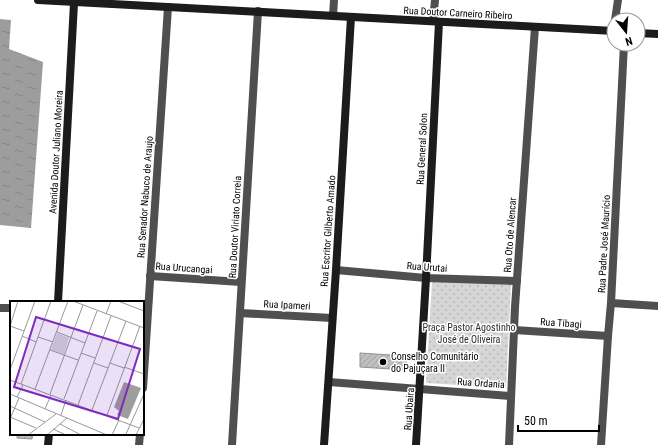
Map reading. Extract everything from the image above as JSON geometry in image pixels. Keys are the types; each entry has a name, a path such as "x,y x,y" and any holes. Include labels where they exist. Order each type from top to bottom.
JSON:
{"street":[{"name":"Rua Doutor Carneiro Ribeiro","path":"38,0 606,31"},
{"path":"333,16 334,0"},
{"name":"Rua General Solon","path":"426,278 436,21 435,0"},
{"path":"616,12 618,0"},
{"name":"Avenida Doutor Juliano Moreira","path":"58,301 74,3"},
{"name":"Rua Senador Nabuco de Araujo","path":"144,362 146,310 150,276 168,7"},
{"name":"Rua Doutor Viriato Correia","path":"232,445 258,11"},
{"name":"Rua Escritor Gilberto Amado","path":"324,445 336,270 350,17"},
{"name":"Rua Oto de Alencar","path":"509,445 517,281 535,27"},
{"path":"646,33 658,34"},
{"name":"Rua Padre José Maurício","path":"601,445 611,303 624,52"},
{"name":"Rua Urutai","path":"336,270 426,278 517,281"},
{"name":"Rua Urucangai","path":"150,276 241,282"},
{"name":"Rua Ubaira","path":"416,445 426,278"},
{"path":"611,303 658,306"},
{"name":"Rua Ipameri","path":"240,313 332,318"},
{"name":"Rua Tibagi","path":"514,330 608,336"},
{"name":"Rua Ordania","path":"329,382 511,396"},
{"path":"48,445 49,435"},
{"path":"139,445 140,435"}],"green space":[{"name":"Praça Pastor Agostinho José de Oliveira","path":"432,282 511,282 506,388 426,383"}],"water":[{"path":"0,19 11,20 9,49 43,62 31,228 0,225"}],"building":[{"name":"Conselho Comunitário do Pajuçara II","path":"360,353 407,356 406,370 360,367"},
{"path":"17,435 33,435 32,439 17,438"}],"place":[{"name":"Conselho Comunitário do Pajuçara II","path":"383,362"}]}
